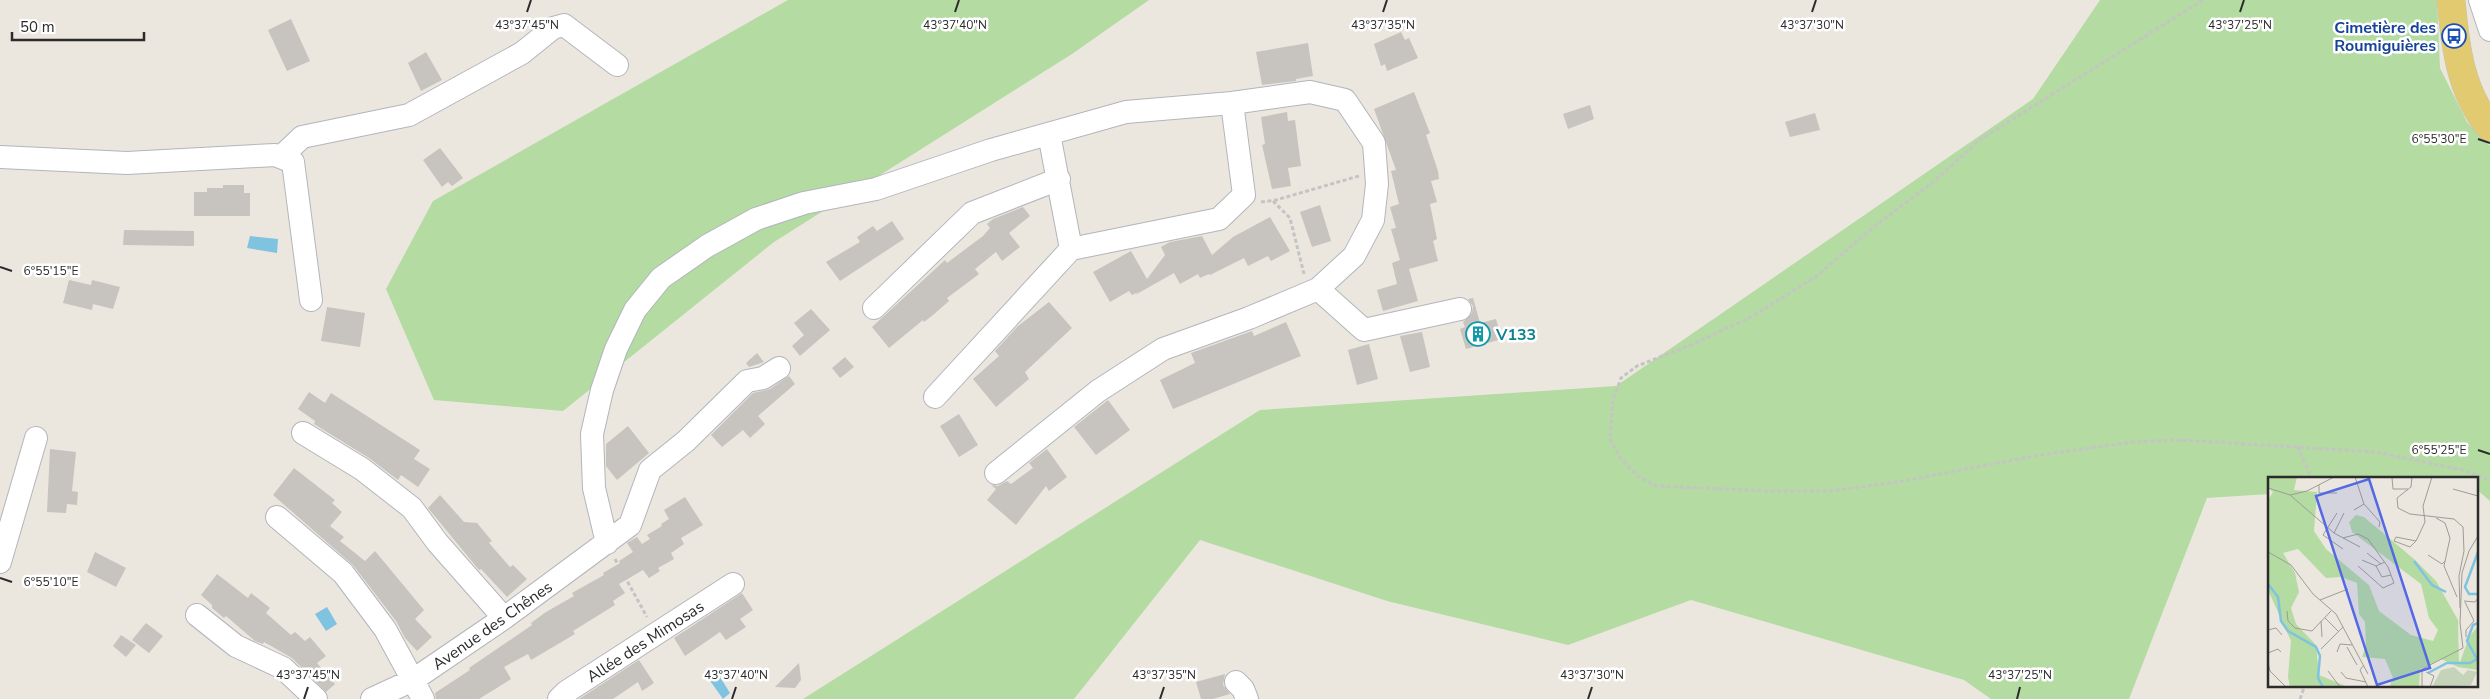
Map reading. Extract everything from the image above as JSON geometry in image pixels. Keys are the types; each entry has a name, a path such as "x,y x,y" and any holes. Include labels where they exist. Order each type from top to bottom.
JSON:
{"main road":[{"path":"2451,0 2454,36 2463,77 2476,108 2490,127"}],"street":[{"path":"2480,0 2490,30"},
{"path":"280,157 302,137 410,116 522,52 553,28 564,25 617,65"},
{"path":"607,543 594,488 592,434 602,390 616,349 636,310 662,278 706,246 756,220 804,204 876,189 991,150 1126,112 1232,103 1310,92 1345,100 1374,144 1377,184 1373,220 1354,256 1318,288 1249,318 1163,349 1098,391 996,473"},
{"path":"934,397 1071,250 1218,219 1258,201 1232,103"},
{"path":"1050,134 1071,250"},
{"path":"0,157 127,163 275,155 293,162 311,300"},
{"path":"874,308 972,213 1059,179"},
{"path":"1318,288 1364,330 1460,309"},
{"name":"Avenue des Chênes","path":"372,699 418,690 504,618 630,525 650,470 686,441 747,381 762,378 779,368"},
{"path":"303,433 362,469 412,508 437,542 504,618"},
{"path":"0,562 36,438"},
{"path":"277,517 343,573 385,628 418,690"},
{"name":"Allée des Mimosas","path":"559,699 566,692 733,584"},
{"path":"197,615 236,646 283,668 316,699"}],"path":[{"path":"2202,0 1981,139 1932,184 1876,225 1818,275 1753,316 1693,344 1636,366 1621,378 1613,400 1610,440 1621,459 1638,476 1656,486 1771,491 1830,491 1898,482 2040,456 2133,442 2181,440 2376,452 2467,471 2487,479"},
{"path":"1258,201 1376,171"},
{"path":"1258,201 1290,218 1300,266 1306,279 1318,288"},
{"path":"2298,447 2311,477"},
{"path":"607,543 649,621 658,632"},
{"path":"2300,699 2305,686"}],"green space":[{"path":"788,0 1149,0 1072,54 774,242 563,411 434,400 386,289 433,201"},
{"path":"2100,0 2437,0 2440,68 2467,122 2490,146 2490,501 2478,491 2478,477 2268,477 2268,494 2207,498 2129,699 1991,699 1964,680 1691,600 1568,645 1387,601 1200,540 1074,699 803,699 1260,410 1616,386 2033,99"}],"water":[{"path":"250,236 278,239 277,253 247,248"},
{"path":"327,607 337,624 326,631 315,614"},
{"path":"715,669 730,693 723,699 706,675"}],"building":[{"path":"291,19 310,61 287,71 268,30"},
{"path":"1401,32 1405,40 1409,38 1418,58 1387,71 1385,64 1381,66 1374,44"},
{"path":"1308,43 1313,76 1296,79 1296,81 1262,85 1256,52"},
{"path":"426,52 442,80 421,91 408,63"},
{"path":"1414,92 1430,133 1426,135 1438,171 1439,179 1431,181 1437,202 1430,204 1437,239 1433,241 1438,261 1409,269 1418,301 1383,311 1377,290 1397,284 1392,263 1400,260 1391,229 1396,228 1390,207 1399,204 1391,171 1396,170 1374,109"},
{"path":"1590,105 1594,119 1568,129 1563,114"},
{"path":"1287,112 1288,121 1295,120 1301,166 1288,168 1291,186 1272,189 1262,145 1265,144 1261,117"},
{"path":"1815,113 1820,130 1790,137 1785,122"},
{"path":"440,148 463,178 452,186 448,182 442,187 423,160"},
{"path":"223,185 244,185 244,193 250,193 250,216 194,216 194,192 207,192 207,188 223,188"},
{"path":"1320,205 1331,241 1312,247 1300,212"},
{"path":"1023,207 1030,216 1009,233 1020,247 1002,261 996,252 975,269 979,274 947,298 949,301 889,348 872,327 945,260 947,263 983,236 990,228 987,224 993,219"},
{"path":"1270,217 1290,251 1271,261 1268,256 1248,266 1244,258 1210,275 1200,278 1198,274 1180,284 1174,273 1135,295 1138,292 1132,295 1129,291 1110,302 1093,272 1131,251 1147,279 1165,255 1161,247 1170,242 1202,236 1212,255 1233,237"},
{"path":"892,221 904,239 840,281 826,262 860,242 857,237 873,226 877,231"},
{"path":"124,230 194,231 194,246 123,245"},
{"path":"69,280 91,285 92,280 120,287 113,309 93,304 92,310 63,303"},
{"name":"V133","path":"1473,298 1480,323 1496,319 1502,339 1466,349 1460,329 1465,327 1463,322 1472,313 1473,306 1468,299"},
{"path":"1049,302 1072,328 1025,372 1029,379 996,407 973,379 999,356 995,351 1018,326"},
{"path":"327,307 365,313 360,347 321,341"},
{"path":"811,309 830,330 800,356 792,346 804,335 794,323"},
{"path":"1286,322 1301,356 1173,409 1160,380 1195,363 1191,353 1252,331 1254,336"},
{"path":"1422,332 1430,367 1410,372 1400,336"},
{"path":"1369,344 1378,379 1357,385 1348,350"},
{"path":"757,353 764,362 749,367 746,363"},
{"path":"845,357 854,367 840,378 832,368"},
{"path":"789,376 795,384 758,416 765,424 750,438 743,430 722,447 711,435 753,393 770,389"},
{"path":"309,392 325,403 331,393 420,450 414,459 430,469 418,487 401,475 398,480 369,458 314,424 315,421 298,409"},
{"path":"1108,400 1130,430 1096,455 1074,427"},
{"path":"959,414 978,445 959,457 940,426"},
{"path":"628,426 649,453 617,480 606,466 606,444"},
{"path":"50,449 76,452 72,491 78,492 77,505 67,504 66,513 47,512"},
{"path":"1047,449 1067,477 1049,491 1046,486 1016,525 987,500 996,489 991,485 998,486 1007,481 1011,484 1033,468 1029,463"},
{"path":"294,468 335,500 332,503 342,512 330,526 344,537 340,541 365,561 375,551 424,610 415,619 432,637 417,651 405,638 396,621 353,565 273,495"},
{"path":"440,495 464,522 477,523 492,541 489,543 510,567 513,565 527,579 507,597 481,569 479,570 428,508"},
{"path":"685,497 703,525 681,538 684,544 671,553 674,559 658,568 660,571 649,578 643,570 619,584 625,593 613,601 615,605 573,631 575,634 531,660 528,654 504,667 511,679 479,699 436,699 435,693 532,625 531,623 546,612 574,596 572,593 604,575 603,573 620,563 619,561 633,552 627,543 637,537 642,544 650,539 647,535 662,526 661,524 669,519 664,510"},
{"path":"95,552 126,568 116,587 87,572"},
{"path":"217,574 248,598 251,593 270,608 266,613 291,635 295,632 305,641 310,637 326,656 317,663 335,684 326,692 292,658 264,642 263,644 255,641 226,616 224,618 212,608 212,605 201,595"},
{"path":"742,593 753,610 740,619 746,627 726,640 720,632 685,656 674,638"},
{"path":"146,623 163,636 149,653 132,640"},
{"path":"121,635 136,645 126,657 113,646"},
{"path":"639,660 654,683 642,691 638,682 613,699 579,699"},
{"path":"799,663 801,680 795,688 775,687"},
{"path":"1225,674 1223,685 1230,694 1213,699 1201,699 1196,682"}],"place":[{"name":"Cimetière des Roumiguières","path":"2454,36"},
{"name":"V133","path":"1478,334"}]}
